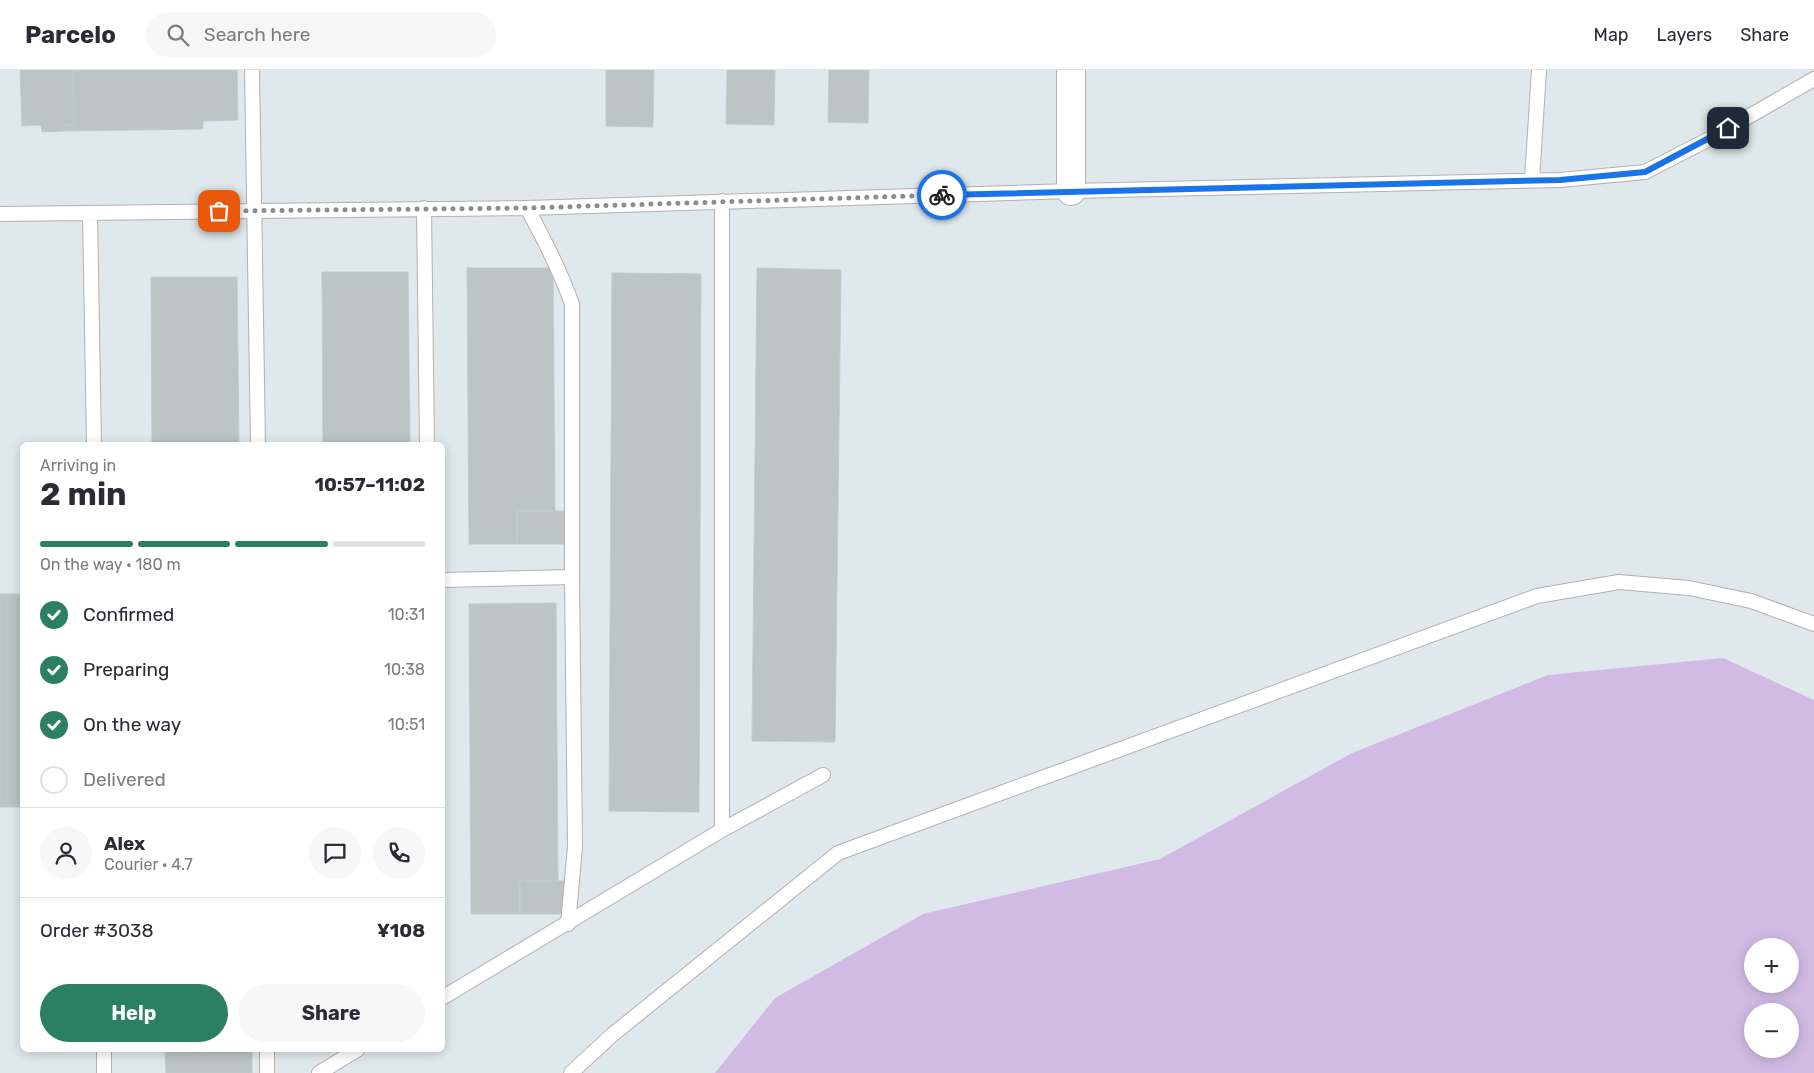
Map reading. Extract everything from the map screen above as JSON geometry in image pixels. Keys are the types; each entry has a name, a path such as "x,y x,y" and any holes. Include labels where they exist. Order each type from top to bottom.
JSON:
{"street":[{"path":"1071,70 1072,191"}],"lane":[{"path":"252,70 258,442"},
{"path":"1532,180 1540,70"},
{"path":"0,214 527,208 1072,191 1560,180 1645,172 1711,138 1814,79"},
{"path":"722,201 722,830"},
{"path":"424,208 427,442"},
{"path":"527,208 558,268 572,304 572,577 575,847 568,924"},
{"path":"90,213 94,442"},
{"path":"445,580 572,577"},
{"path":"571,1073 612,1035 838,853 1537,596 1619,582 1689,588 1751,601 1814,624"},
{"path":"445,996 722,830 823,775"},
{"path":"104,1052 104,1073"},
{"path":"266,1052 267,1073"},
{"path":"319,1073 354,1052"}],"shaded area":[{"path":"1723,658 1814,700 1814,1073 715,1073 775,998 923,914 1160,859 1352,753 1548,675"}],"building":[{"path":"20,70 73,70 74,125 64,125 64,131 42,132 41,125 22,126"},
{"path":"73,70 237,70 238,120 203,121 203,129 64,131 64,125 74,125"},
{"path":"606,70 654,70 653,127 606,126"},
{"path":"727,70 775,70 774,125 726,124"},
{"path":"829,70 869,70 868,123 828,122"},
{"path":"467,268 553,268 555,511 517,511 517,544 469,544"},
{"path":"757,268 841,270 835,742 752,741"},
{"path":"322,272 408,272 410,442 323,442"},
{"path":"612,273 701,274 699,812 609,811"},
{"path":"151,277 237,277 239,442 152,442"},
{"path":"517,511 565,511 565,544 517,544"},
{"path":"0,594 20,594 20,807 0,807"},
{"path":"556,603 558,881 520,881 520,914 471,914 469,604"},
{"path":"520,881 566,881 566,914 520,914"},
{"path":"165,1052 252,1052 252,1073 166,1073"}],"way so far":[{"path":"219,211 527,208 942,195"}],"route":[{"path":"942,195 1560,180 1645,172 1728,128"}]}
